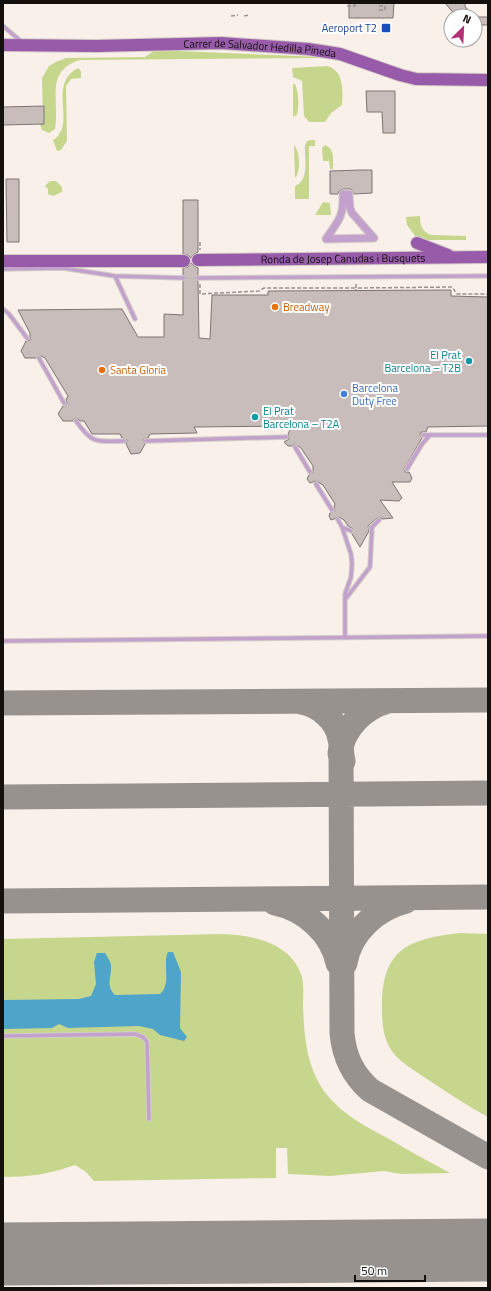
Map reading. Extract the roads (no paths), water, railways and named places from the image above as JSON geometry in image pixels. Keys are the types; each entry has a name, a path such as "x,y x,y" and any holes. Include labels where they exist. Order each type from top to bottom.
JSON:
{"main road":[{"name":"Carrer de Salvador Hedilla Pineda","path":"3,45 26,44 96,46 221,43 308,49 340,54 400,76 416,79 488,80"},
{"path":"417,242 453,257"},
{"name":"Ronda de Josep Canudas i Busquets","path":"198,260 488,257"},
{"path":"3,261 184,261"}],"street":[{"path":"343,194 349,194 352,213 374,238 326,239 337,225 343,212 343,194"}],"lane":[{"path":"3,26 26,44"},
{"path":"3,269 63,268 115,276 184,278"},
{"path":"115,276 135,319"},
{"name":"Ronda de Josep Canudas i Busquets","path":"198,278 488,276"},
{"path":"3,309 9,314 28,338"},
{"path":"39,358 64,403"},
{"path":"76,421 87,436 92,440 124,441"},
{"path":"424,435 488,435"},
{"path":"407,469 422,444 430,435"},
{"path":"146,441 286,438"},
{"path":"295,447 310,472"},
{"path":"316,484 332,510"},
{"path":"338,520 342,527 351,554 352,564 351,577 346,589 345,637"},
{"path":"345,602 348,593 370,567 371,528 379,520"},
{"path":"342,527 351,531"},
{"path":"3,641 488,636"},
{"path":"3,1036 135,1034 143,1037 146,1042 149,1119"}],"water":[{"path":"168,952 173,952 181,972 180,1028 187,1037 184,1041 160,1035 153,1029 139,1026 68,1028 59,1024 52,1028 3,1029 3,1000 79,999 91,996 96,984 94,962 97,953 105,953 110,962 110,988 115,995 160,994 164,990 165,985 166,957"}],"place":[{"name":"Aeroport T2","path":"386,28"},
{"name":"Breadway","path":"275,307"},
{"name":"El Prat Barcelona – T2B","path":"469,361"},
{"name":"Santa Gloria","path":"102,370"},
{"name":"Barcelona Duty Free","path":"344,394"},
{"name":"El Prat Barcelona – T2A","path":"255,417"}]}
